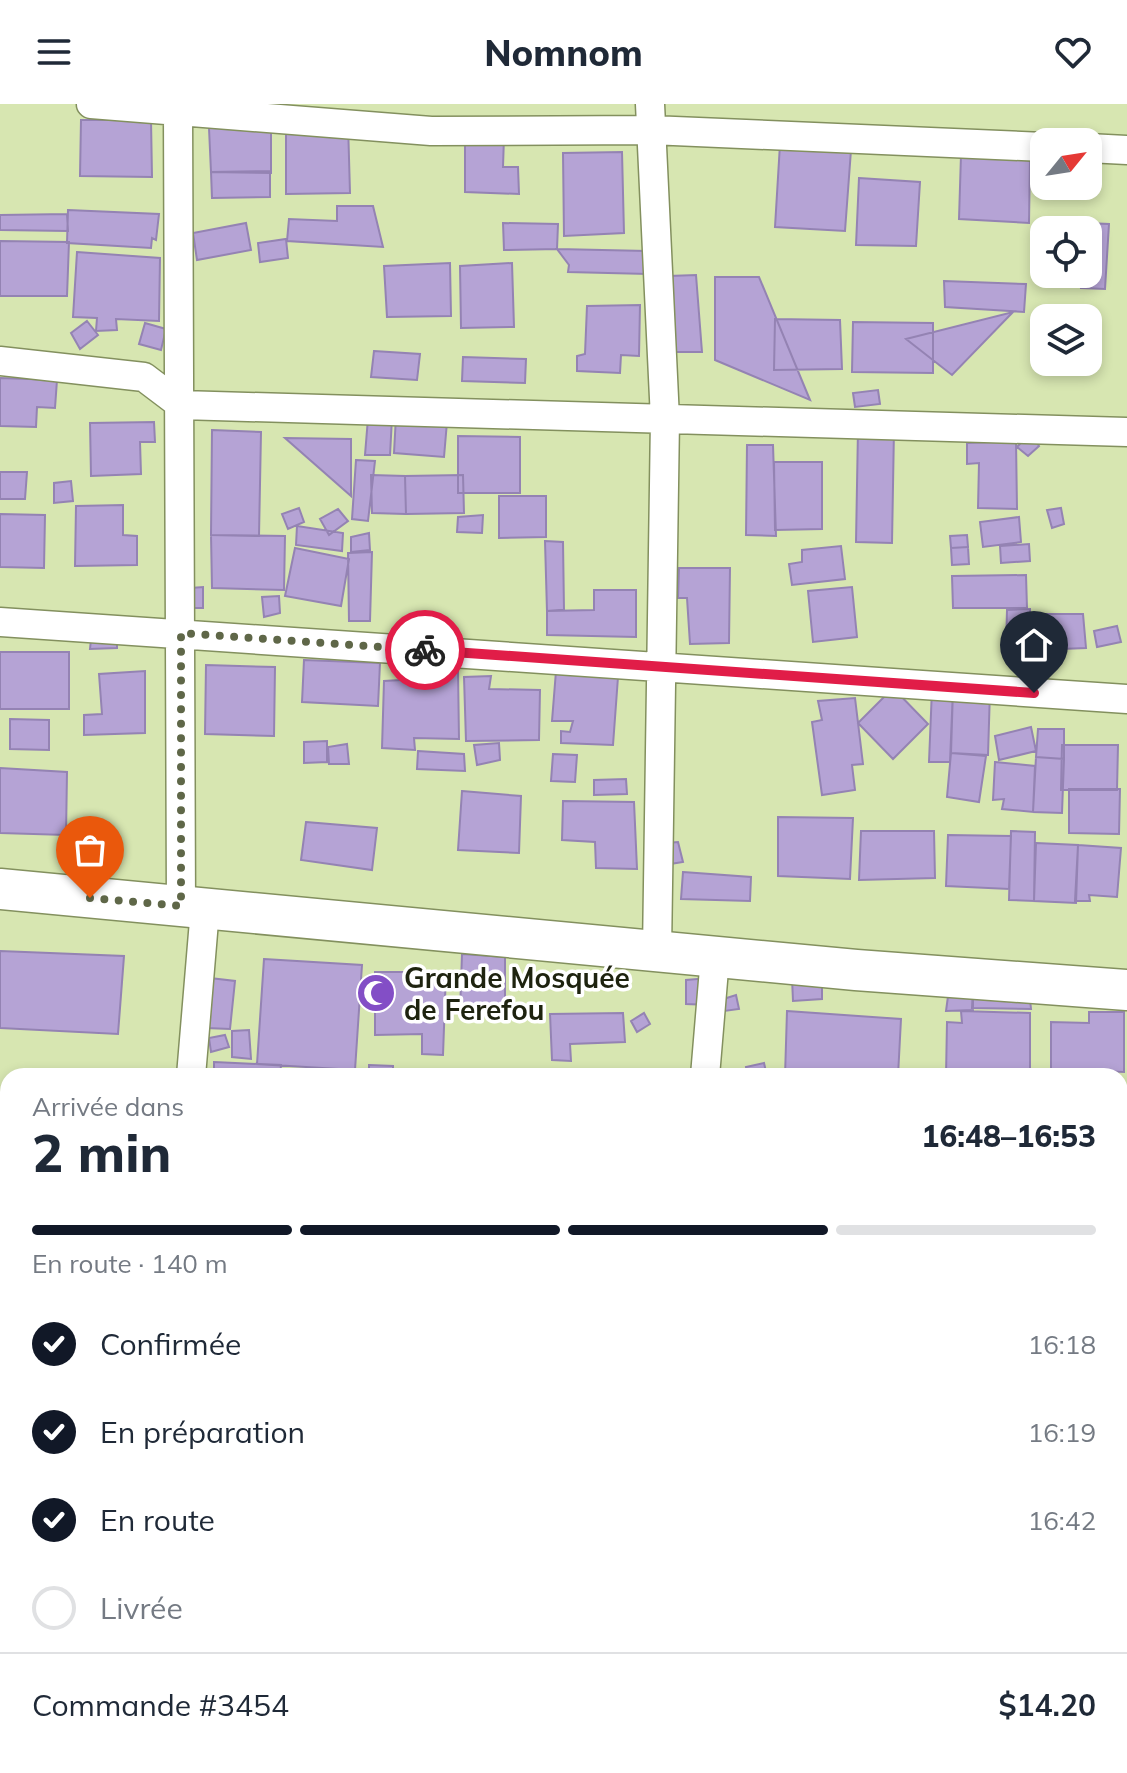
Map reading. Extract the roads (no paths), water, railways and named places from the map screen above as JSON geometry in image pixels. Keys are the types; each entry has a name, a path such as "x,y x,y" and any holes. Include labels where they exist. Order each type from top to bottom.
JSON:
{"main road":[{"path":"0,889 715,957 1127,990"}],"street":[{"path":"91,104 431,131 650,117 1030,146"},
{"path":"178,113 181,633 193,907 191,1068"},
{"path":"650,117 665,419 657,951"},
{"path":"1102,149 1127,150"},
{"path":"0,361 144,377 181,405 1127,432"},
{"path":"0,622 1127,699"},
{"path":"706,1068 715,957"}],"place":[{"name":"Grande Mosquée de Ferefou","path":"376,993"}]}
